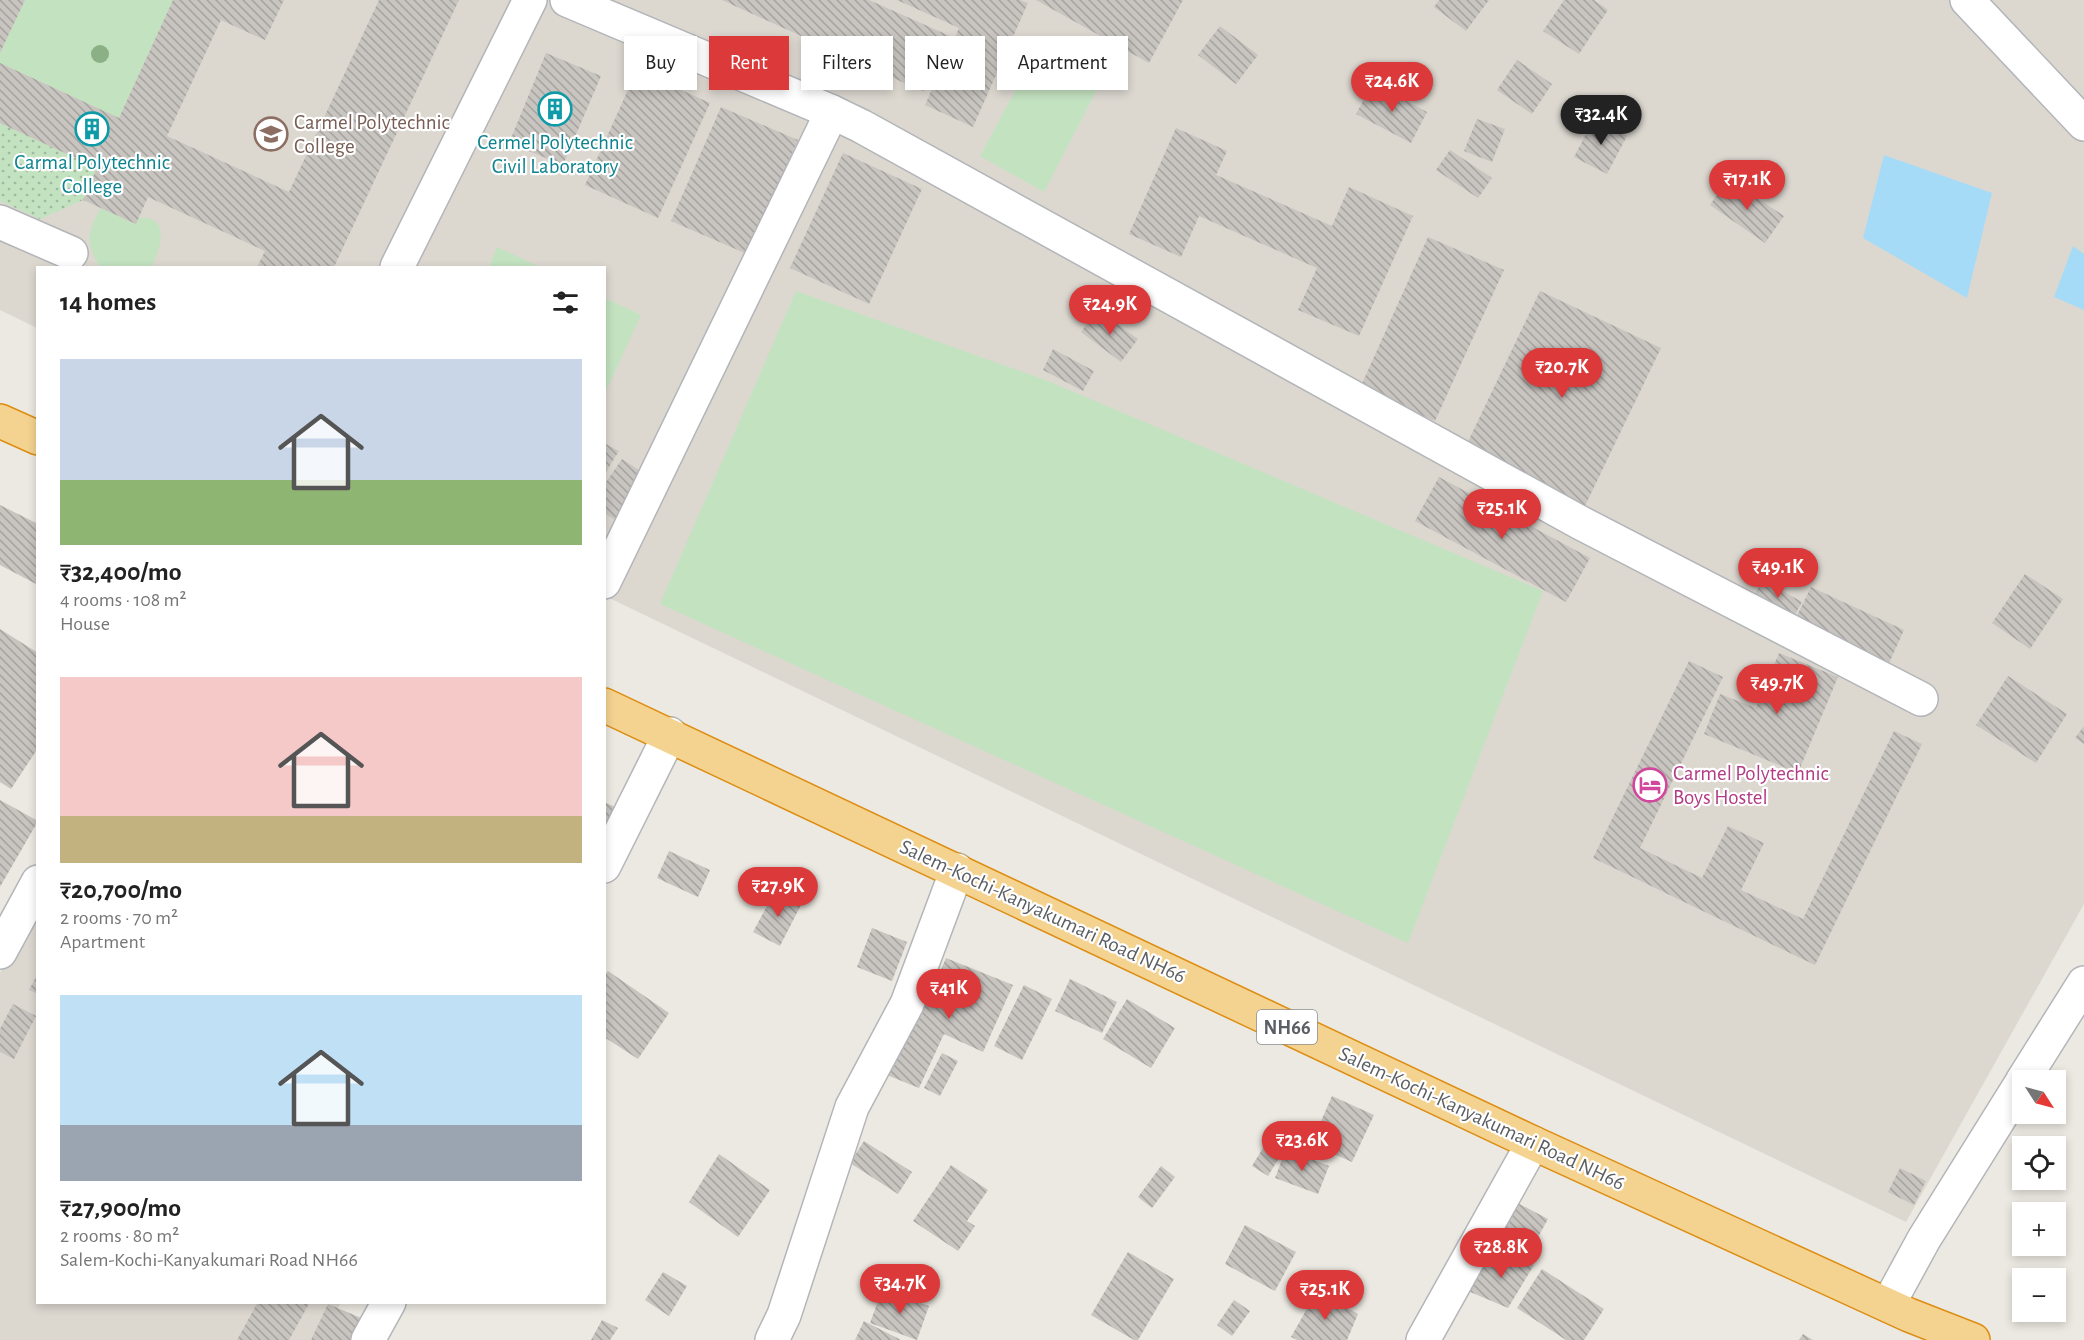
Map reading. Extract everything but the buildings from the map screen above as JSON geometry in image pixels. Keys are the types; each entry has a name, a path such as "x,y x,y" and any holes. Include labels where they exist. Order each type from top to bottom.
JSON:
{"highway":[{"name":"Salem-Kochi-Kanyakumari Road NH66","path":"606,706 670,734 1533,1143 1888,1305 1973,1340"}],"street":[{"path":"397,266 530,0"},
{"path":"567,0 832,112 872,132 1579,522 1921,699"},
{"path":"1967,0 2084,124"},
{"path":"606,578 832,112"},
{"path":"0,222 71,253"},
{"path":"606,862 670,734"},
{"path":"772,1340 784,1315 852,1107 907,1004 957,870"},
{"path":"0,952 36,886"},
{"path":"2030,1070 2084,983"},
{"path":"1888,1305 1924,1239 2012,1099"},
{"path":"1423,1340 1533,1143"},
{"path":"368,1340 387,1304"}],"shaded area":[{"path":"0,0 2084,0 2084,904 1906,1222 606,596 606,266 36,266 36,328 0,310"},
{"path":"36,907 36,1304 340,1304 322,1340 0,1340 0,973"}],"green space":[{"path":"25,0 173,0 119,118 0,63 0,53"},
{"path":"1016,90 1097,90 1044,192 980,156"},
{"path":"0,123 97,168 83,200 40,219 0,201"},
{"path":"101,208 135,224 139,218 156,222 160,227 161,235 152,266 99,266 90,244 93,224"},
{"path":"497,247 538,266 489,266"},
{"path":"796,291 1048,381 1543,591 1408,943 660,604"},
{"path":"606,298 641,315 606,391"}],"water":[{"path":"1884,155 1992,193 1967,298 1863,238"},
{"path":"2073,246 2084,254 2084,310 2054,297"}],"place":[{"name":"Cermel Polytechnic Civil Laboratory","path":"555,109"},
{"name":"Carmal Polytechnic College","path":"92,129"},
{"name":"Carmel Polytechnic College","path":"271,134"},
{"name":"Carmel Polytechnic Boys Hostel","path":"1650,785"}]}
